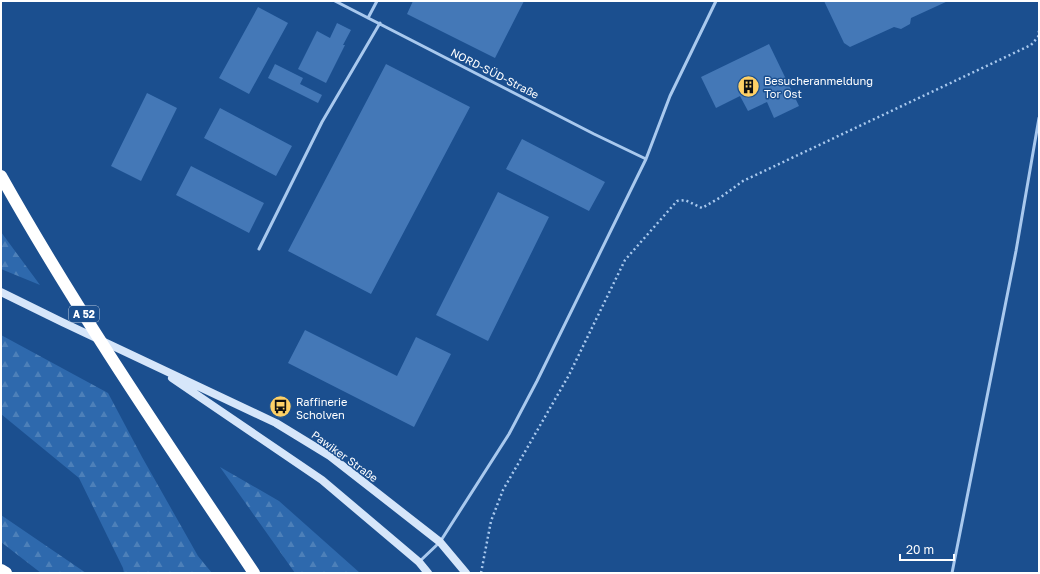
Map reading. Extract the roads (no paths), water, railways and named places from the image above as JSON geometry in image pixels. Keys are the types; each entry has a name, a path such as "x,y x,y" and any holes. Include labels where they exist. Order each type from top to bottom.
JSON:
{"highway":[{"name":"A 52","path":"1,176 125,381 254,573"},
{"path":"1,570 6,573"}],"street":[{"name":"Pawiker Straße","path":"1,292 276,423 330,456 440,542 466,573"},
{"name":"Pawiker Straße","path":"150,363 322,480 419,562 428,573"}],"lane":[{"name":"NORD-SÜD-Straße","path":"335,1 594,134 646,159"},
{"path":"368,18 377,1"},
{"path":"419,562 440,542 509,434 537,381 646,159 670,96 716,1"},
{"path":"259,249 322,122 380,24"},
{"path":"952,573 1016,251 1039,118"}],"place":[{"name":"Besucheranmeldung Tor Ost","path":"748,86"},
{"name":"Raffinerie Scholven","path":"281,407"}]}
